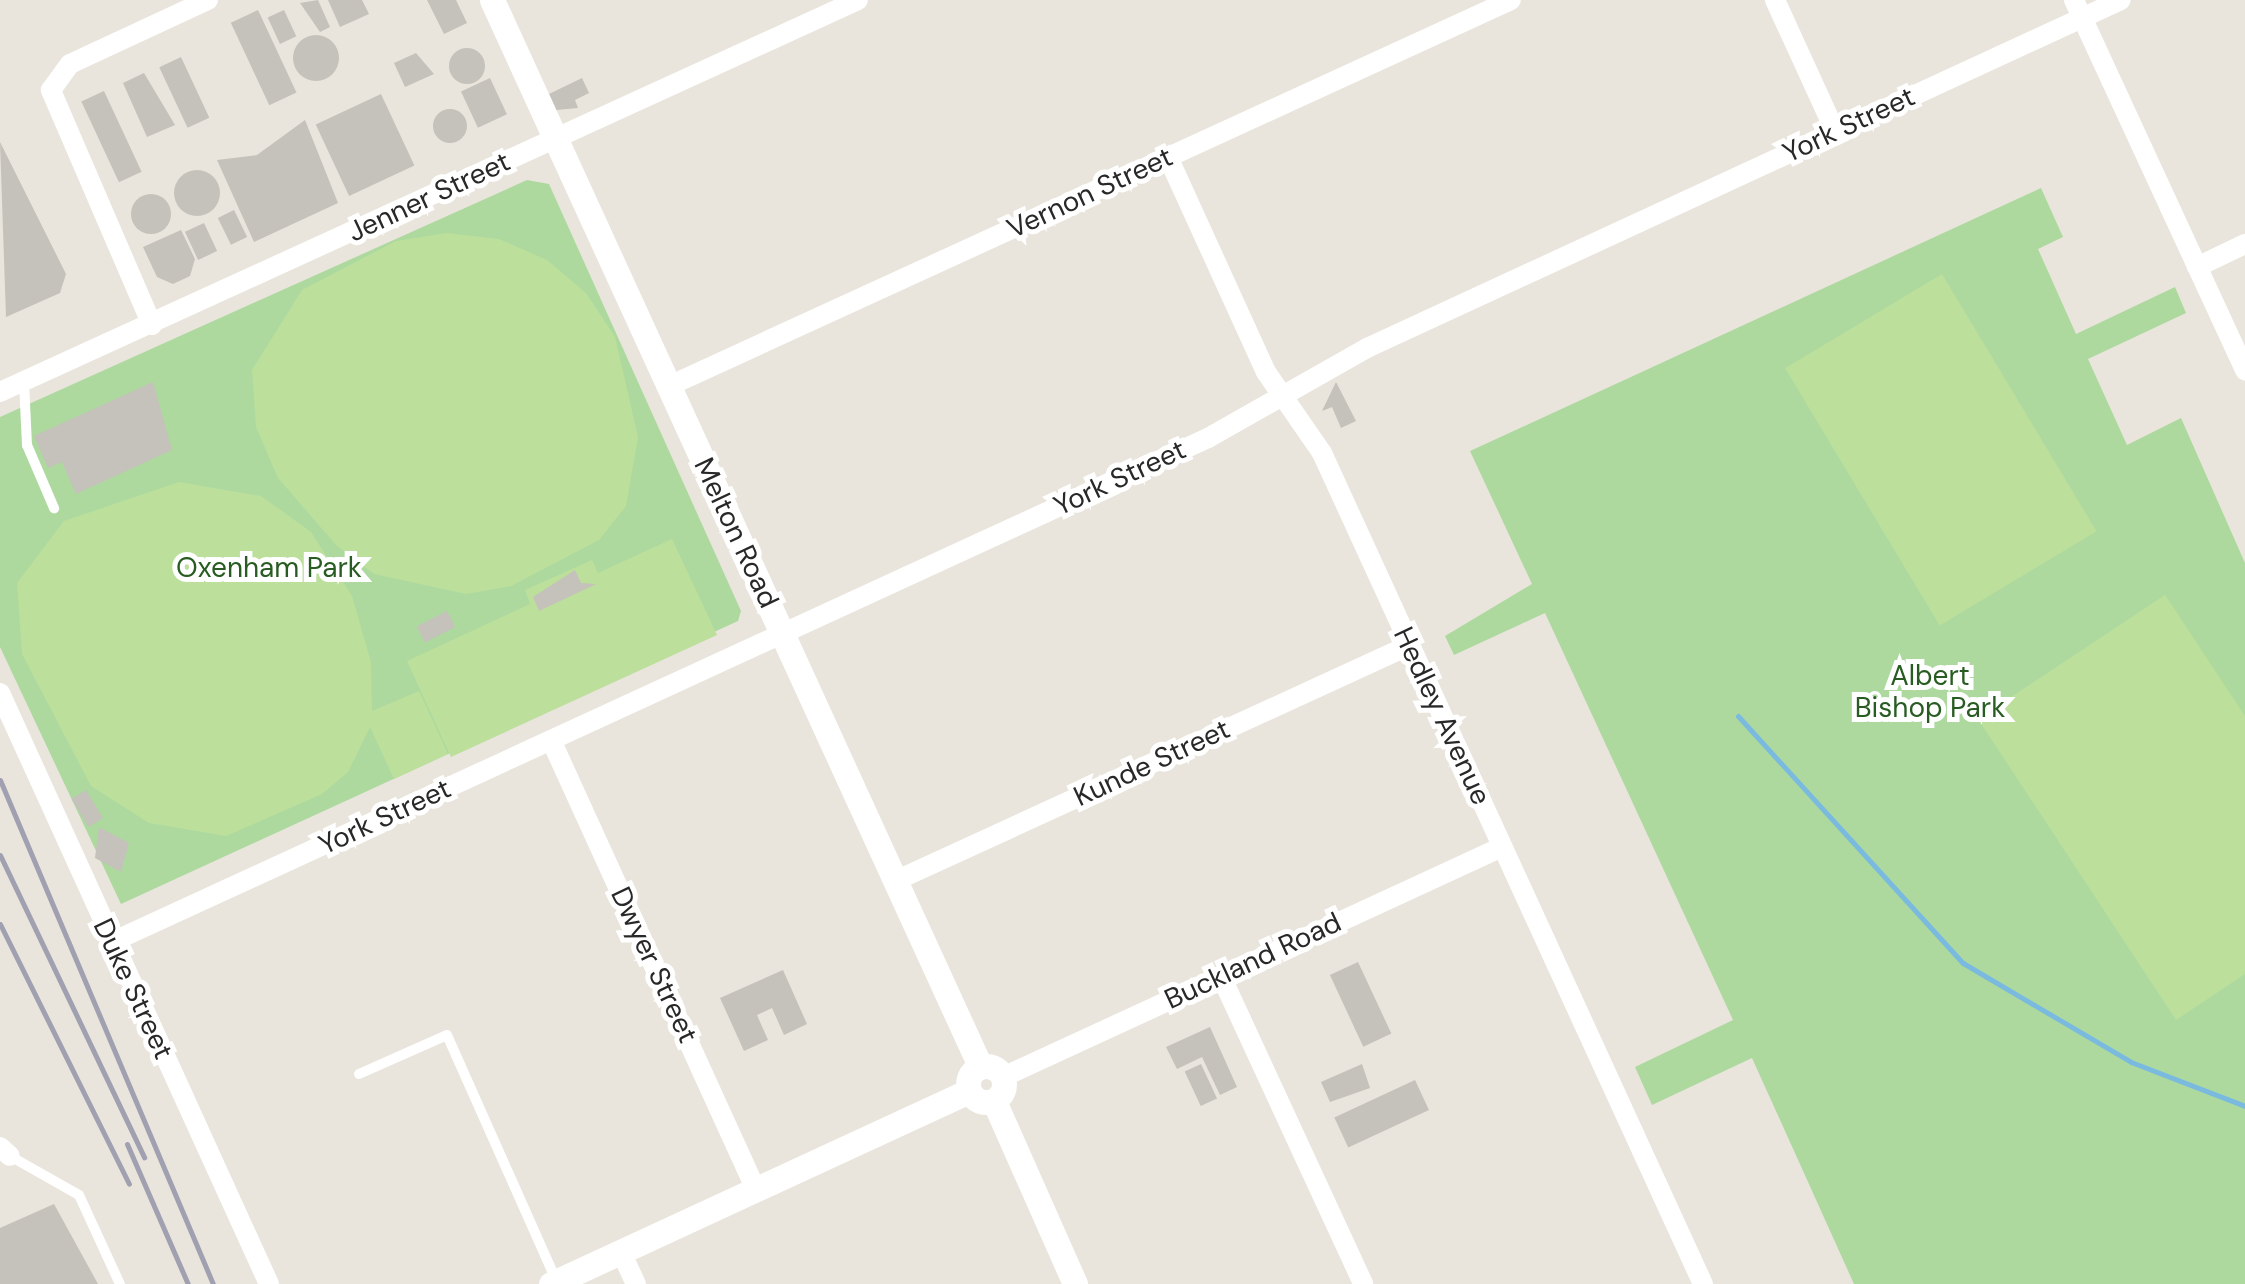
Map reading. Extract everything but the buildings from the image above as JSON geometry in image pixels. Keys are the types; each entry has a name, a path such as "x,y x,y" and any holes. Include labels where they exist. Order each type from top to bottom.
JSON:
{"street":[{"path":"152,325 53,105 54,83 78,60 208,0"},
{"name":"Melton Road","path":"492,0 895,881 992,1081 1075,1284"},
{"name":"Jenner Street","path":"0,392 858,0"},
{"name":"Vernon Street","path":"669,386 1511,0"},
{"path":"1775,0 1835,132"},
{"name":"York Street","path":"112,942 782,634 1288,395 1367,348 1835,132 2078,9 2121,0"},
{"path":"2078,9 2245,370"},
{"name":"Hedley Avenue","path":"1168,157 1266,372 1288,395 1410,645 1703,1284"},
{"path":"2197,267 2245,244"},
{"name":"Kunde Street","path":"895,881 1410,645"},
{"name":"Duke Street","path":"0,693 268,1284"},
{"name":"Dwyer Street","path":"551,740 757,1190"},
{"name":"Buckland Road","path":"992,1081 1502,847"},
{"path":"1221,976 1364,1284"},
{"path":"554,1282 992,1081"},
{"path":"622,1252 636,1284"}],"lane":[{"path":"24,382 26,445 54,508"},
{"path":"359,1074 447,1035 554,1282"},
{"path":"5,1152 80,1195 120,1284"}],"green space":[{"name":"Oxenham Park","path":"527,180 549,184 741,611 738,621 121,904 0,647 0,417"},
{"name":"Albert Bishop Park","path":"2041,188 2063,237 2038,249 2076,334 2175,287 2186,313 2088,359 2127,445 2181,418 2245,563 2245,1284 1854,1284 1752,1058 1652,1105 1635,1067 1733,1020 1545,613 1454,655 1445,636 1532,584 1470,451"},
{"path":"447,233 499,239 547,260 586,293 615,337 638,437 626,506 599,540 511,586 466,594 374,574 337,546 278,478 256,427 252,370 302,290 396,241"},
{"path":"1942,274 2097,531 1940,625 1785,368"},
{"path":"179,482 261,496 311,532 352,596 371,662 372,711 419,691 448,754 394,779 370,727 348,772 322,794 226,836 149,823 91,786 22,654 17,583 64,521"},
{"path":"672,539 717,635 451,757 407,661 530,604 525,590 592,560 598,573"},
{"path":"2165,595 2245,716 2245,974 2176,1020 1978,719"}],"waterway":[{"path":"1738,716 1963,963 2131,1062 2245,1106"}],"railway":[{"path":"0,780 213,1284"},
{"path":"0,855 144,1157"},
{"path":"0,924 129,1184"},
{"path":"127,1144 188,1284"}]}
